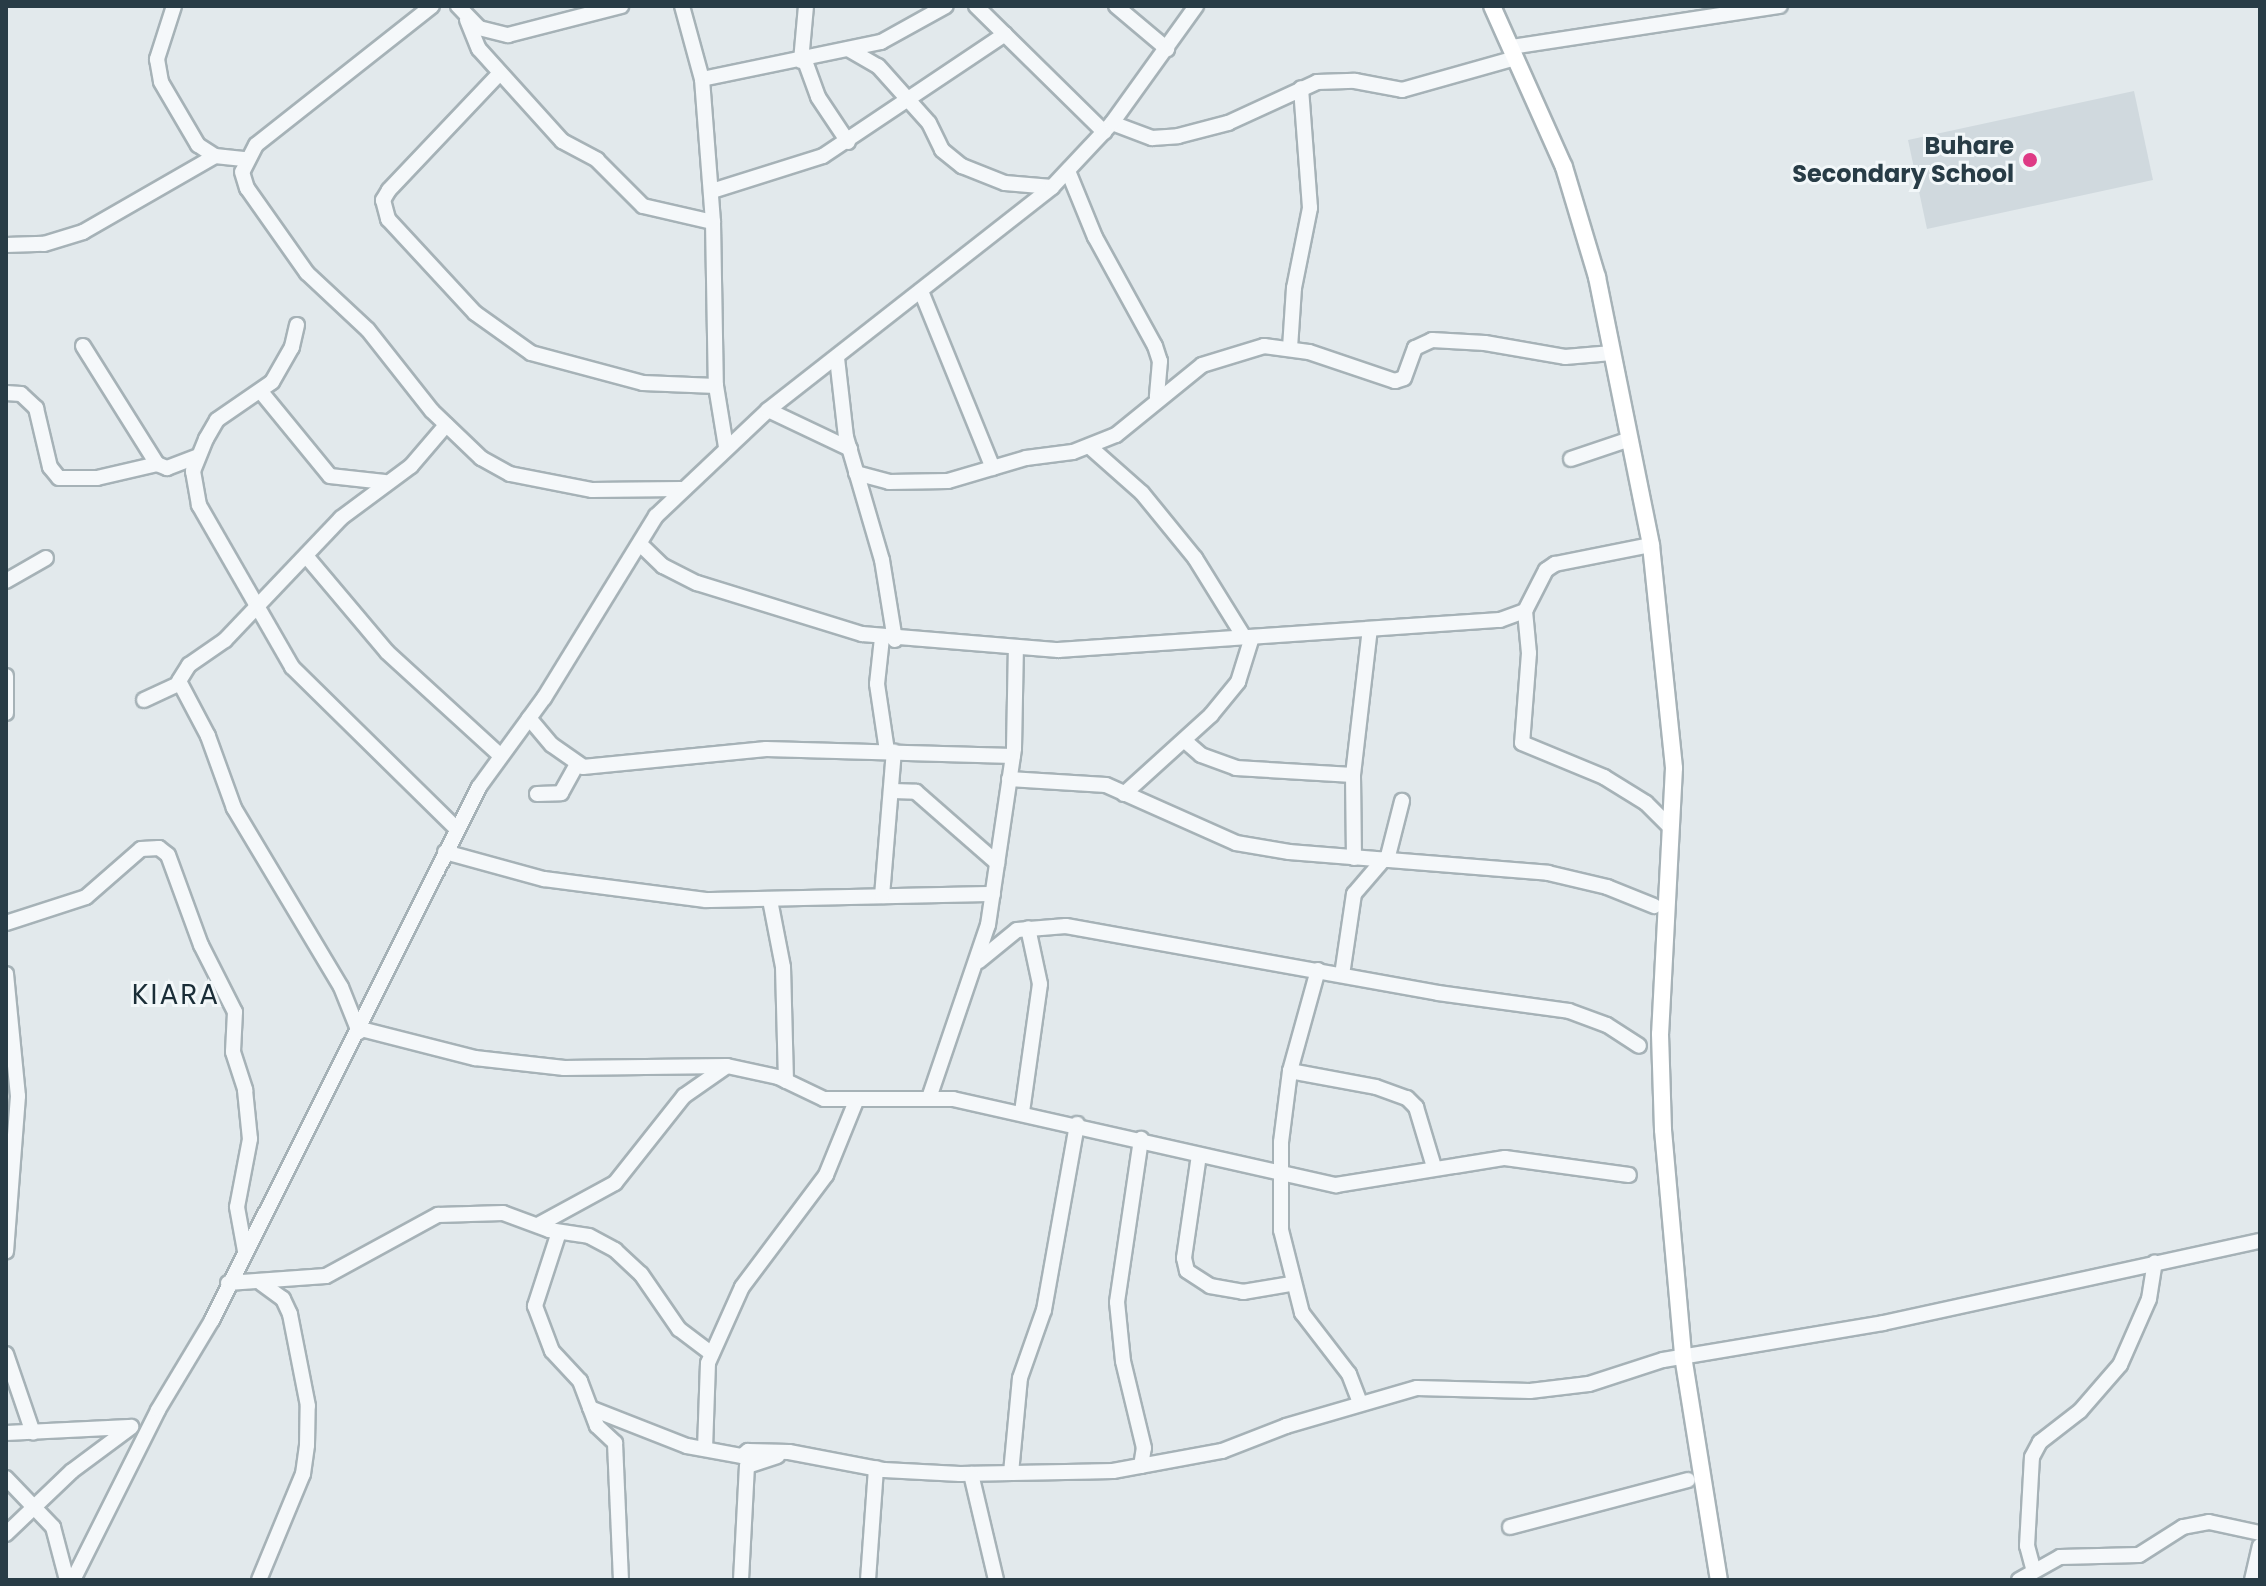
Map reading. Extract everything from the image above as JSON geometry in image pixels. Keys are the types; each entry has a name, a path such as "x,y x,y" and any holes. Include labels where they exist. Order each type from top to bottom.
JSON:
{"main road":[{"path":"1492,6 1564,167 1597,277 1651,545 1674,768 1661,1048 1683,1356 1719,1580"}],"street":[{"path":"174,6 157,73 198,145 215,156 246,159"},
{"path":"432,6 280,124 246,159 242,172 247,188 307,273 368,330 446,425 481,458 510,474 614,493 681,489"},
{"path":"458,6 479,49 538,121 597,160 643,206 713,222"},
{"path":"467,20 508,35 621,6"},
{"path":"682,6 702,79 712,191 716,386 726,447"},
{"path":"806,6 803,61 818,97 848,142"},
{"path":"702,79 803,61 848,49 906,31 946,6"},
{"path":"976,6 1108,127 1152,138 1178,136 1228,123 1301,88 1342,81 1384,89 1417,88 1514,52 1780,6"},
{"path":"1116,6 1167,49"},
{"path":"70,1580 360,1030 457,829 501,756 529,718 640,544 681,489 768,410 1052,187 1108,127 1196,6"},
{"path":"712,191 805,164 848,142 1005,34"},
{"path":"848,49 868,57 929,123 942,150 962,166 1005,183 1052,187"},
{"path":"499,74 389,190 383,200 388,219 466,305 531,353 643,383 716,386"},
{"path":"1290,348 1294,288 1310,208 1301,88"},
{"path":"6,245 44,244 83,232 215,156"},
{"path":"1068,171 1100,247 1155,346 1160,361 1157,397"},
{"path":"921,291 993,468"},
{"path":"297,325 283,365 262,393 217,420 193,471 199,505 259,603 292,667 457,829"},
{"path":"856,473 919,484 1090,447 1116,435 1157,397 1202,365 1264,346 1290,348 1395,381 1404,378 1415,348 1432,340 1485,343 1565,357 1612,353"},
{"path":"83,346 157,464"},
{"path":"837,358 850,449 882,560 889,639 877,684 890,751 893,791 881,861 882,896"},
{"path":"6,393 21,394 36,408 50,467 59,478 97,478 157,464 167,468 198,456"},
{"path":"262,393 330,476 389,481"},
{"path":"768,410 850,449"},
{"path":"144,700 179,684 189,665 225,640 357,503 411,466 446,425"},
{"path":"1571,459 1630,439"},
{"path":"1090,447 1155,509 1213,581 1248,637 1238,682 1185,741 1124,794"},
{"path":"640,544 663,566 697,583 889,639 1016,648 1120,649 1490,621 1525,611"},
{"path":"1651,545 1555,564 1546,570 1525,611 1529,653 1522,743 1614,783 1646,803 1670,827"},
{"path":"307,557 387,652 501,756"},
{"path":"6,581 46,558"},
{"path":"1342,975 1354,894 1353,775 1370,629"},
{"path":"929,1098 979,961 993,894 1013,756 1016,648"},
{"path":"6,676 6,713"},
{"path":"179,684 208,736 234,808 341,987 360,1030"},
{"path":"529,718 577,764 598,768 736,750 1013,756"},
{"path":"1185,741 1201,755 1236,768 1353,775"},
{"path":"537,794 561,793 577,764"},
{"path":"1009,779 1083,781 1124,794 1236,843 1352,857 1548,873 1607,887 1654,906"},
{"path":"893,791 916,792 997,863"},
{"path":"1354,894 1385,860 1402,801"},
{"path":"6,923 86,897 141,849 159,848 168,855 201,945 235,1012 233,1052 245,1090 250,1139 237,1207 245,1251"},
{"path":"445,852 544,879 706,900 993,894"},
{"path":"770,900 783,967 786,1081"},
{"path":"979,961 1003,937 1028,928 1066,926 1569,1011 1607,1025 1639,1046"},
{"path":"1022,1112 1040,984 1028,928"},
{"path":"1318,970 1290,1071 1281,1230 1291,1284 1309,1328 1342,1362 1360,1403"},
{"path":"6,974 18,1096 6,1252"},
{"path":"360,1030 475,1058 564,1068 727,1066 786,1081 824,1099 929,1098 1022,1112 1336,1185 1505,1158 1629,1175"},
{"path":"538,1225 615,1183 684,1096 727,1066"},
{"path":"1290,1071 1376,1087 1407,1098 1416,1107 1434,1167"},
{"path":"705,1449 706,1371 712,1354 742,1287 826,1175 856,1101"},
{"path":"1011,1473 1020,1378 1044,1310 1077,1124"},
{"path":"1141,1139 1117,1302 1123,1361 1144,1448 1141,1466"},
{"path":"1199,1155 1184,1258 1187,1271 1210,1286 1243,1292 1291,1284"},
{"path":"228,1283 326,1276 399,1233 452,1212 503,1213 559,1232 589,1236 615,1250 641,1274 679,1329 712,1354"},
{"path":"559,1232 535,1306 552,1351 580,1381 597,1426 612,1437 618,1459 621,1580"},
{"path":"590,1408 620,1424 705,1449 742,1456 748,1451 789,1452 876,1468 971,1474 1141,1466 1222,1451 1360,1403 1417,1388 1558,1389 1683,1356 1883,1323 2260,1241"},
{"path":"2033,1568 2027,1546 2032,1457 2040,1442 2080,1411 2120,1365 2149,1299 2155,1262"},
{"path":"259,1580 303,1474 308,1419 286,1304 261,1283"},
{"path":"6,1354 33,1433"},
{"path":"6,1534 131,1427"},
{"path":"6,1433 151,1428"},
{"path":"741,1580 747,1466 789,1452"},
{"path":"868,1580 876,1468"},
{"path":"971,1474 996,1580"},
{"path":"6,1478 37,1505 58,1536 70,1580"},
{"path":"1510,1527 1688,1480"},
{"path":"2019,1580 2033,1568 2079,1554 2139,1555 2169,1532 2209,1522 2260,1533"},
{"path":"2252,1580 2260,1546"}],"shaded area":[{"name":"Buhare Secondary School","path":"2134,91 2153,180 1927,229 1908,140"}],"place":[{"name":"Buhare Secondary School","path":"2030,160"}],"district":[{"name":"KIARA","path":"176,995"}]}
